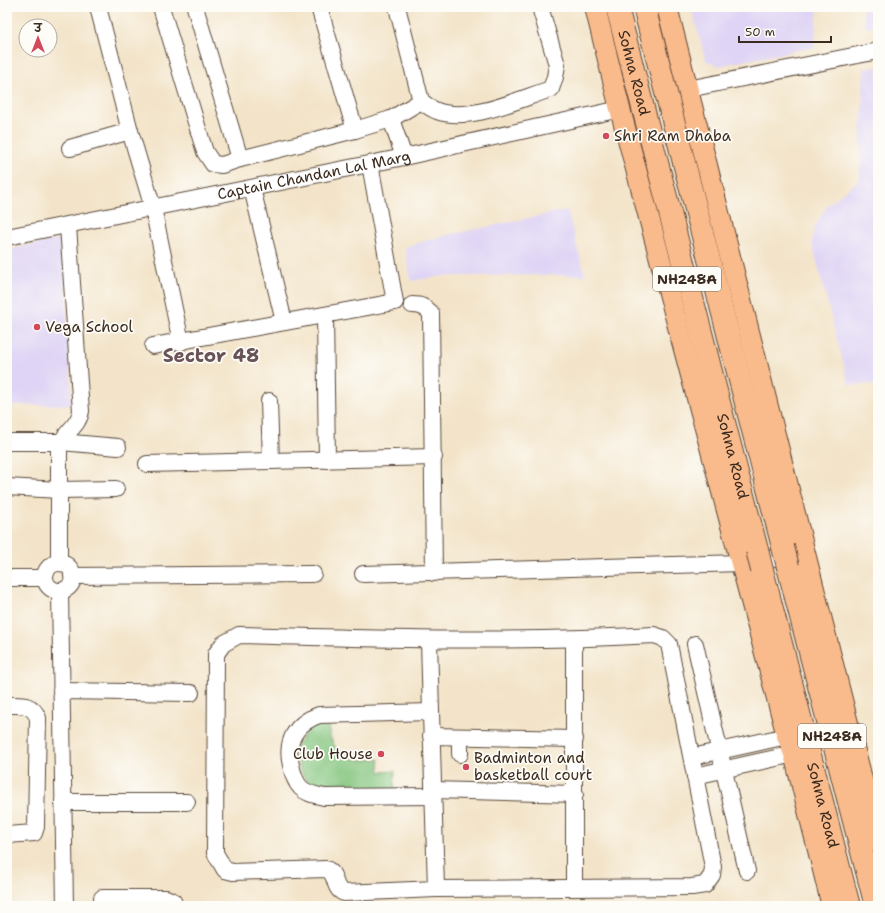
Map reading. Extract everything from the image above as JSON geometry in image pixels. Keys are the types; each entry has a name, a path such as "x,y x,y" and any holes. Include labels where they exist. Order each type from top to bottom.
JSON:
{"highway":[{"name":"Sohna Road","path":"617,7 754,561 849,906"},
{"name":"Sohna Road","path":"644,7 876,906"}],"main road":[{"path":"595,7 620,108 754,561 787,736 794,754 832,906"},
{"path":"667,7 878,842"}],"street":[{"path":"98,7 130,131 153,208 181,342"},
{"path":"161,7 205,152 213,164 222,165 240,159 355,130 391,119 421,101"},
{"path":"195,7 240,159"},
{"path":"319,7 355,130"},
{"path":"397,7 421,101 436,111 450,114 476,113 551,89 555,77 556,65 540,7"},
{"path":"688,89 878,52"},
{"name":"Captain Chandan Lal Marg","path":"7,238 404,157 620,108"},
{"path":"391,119 404,157"},
{"path":"70,148 130,131"},
{"path":"153,346 394,302 370,164"},
{"path":"252,188 284,322"},
{"path":"59,563 59,490 61,442 64,436 77,423 81,411 68,226"},
{"path":"412,305 418,305 426,308 431,313 434,457 434,573"},
{"path":"325,315 327,460"},
{"path":"269,401 272,461"},
{"path":"7,442 61,442 118,447"},
{"path":"147,464 434,457"},
{"path":"7,487 59,490 116,489"},
{"path":"363,574 434,573 754,561 806,554"},
{"path":"59,563 66,565 72,576 71,583 67,588 60,591 53,590 47,585 45,578 46,570 52,565 59,563"},
{"path":"72,576 313,574"},
{"path":"7,578 45,578"},
{"path":"60,591 65,906"},
{"path":"239,635 429,640 574,640 654,635 663,638 669,644 713,867 712,875 704,885 692,887 436,889 344,893 338,889 329,870 233,872 225,870 215,853 216,654 223,644 239,635"},
{"path":"429,640 436,889"},
{"path":"574,640 574,888"},
{"path":"695,644 721,752 747,871"},
{"path":"61,691 191,693"},
{"path":"7,705 26,705 34,709 38,718 36,827 34,833 7,835"},
{"path":"431,712 319,715 309,719 293,734 289,745 289,759 293,776 301,787 309,793 324,797 433,793 575,794"},
{"path":"431,736 575,739"},
{"path":"692,757 721,752 787,736"},
{"path":"460,737 460,754"},
{"path":"695,776 725,771 794,754"},
{"path":"63,802 187,802"},
{"path":"102,898 137,902 166,898 174,901 175,906"}],"shaded area":[{"path":"691,7 818,7 814,47 718,66 706,61"},
{"path":"862,7 878,7 878,25 865,27"},
{"path":"878,67 878,384 849,385 812,243 815,227 827,206 860,179 864,69"},
{"path":"567,210 585,275 443,276 411,281 405,247 443,236"},
{"name":"Vega School","path":"63,238 72,405 7,405 7,250"}],"green space":[{"path":"328,723 330,735 334,745 342,753 357,760 379,759 380,772 395,771 394,791 316,792 300,771 295,748 311,725"}],"place":[{"name":"Shri Ram Dhaba","path":"606,136"},
{"name":"Vega School","path":"37,327"},
{"name":"Club House","path":"381,754"},
{"name":"Badminton and basketball court","path":"466,767"}],"district":[{"name":"Sector 48","path":"211,355"}]}
